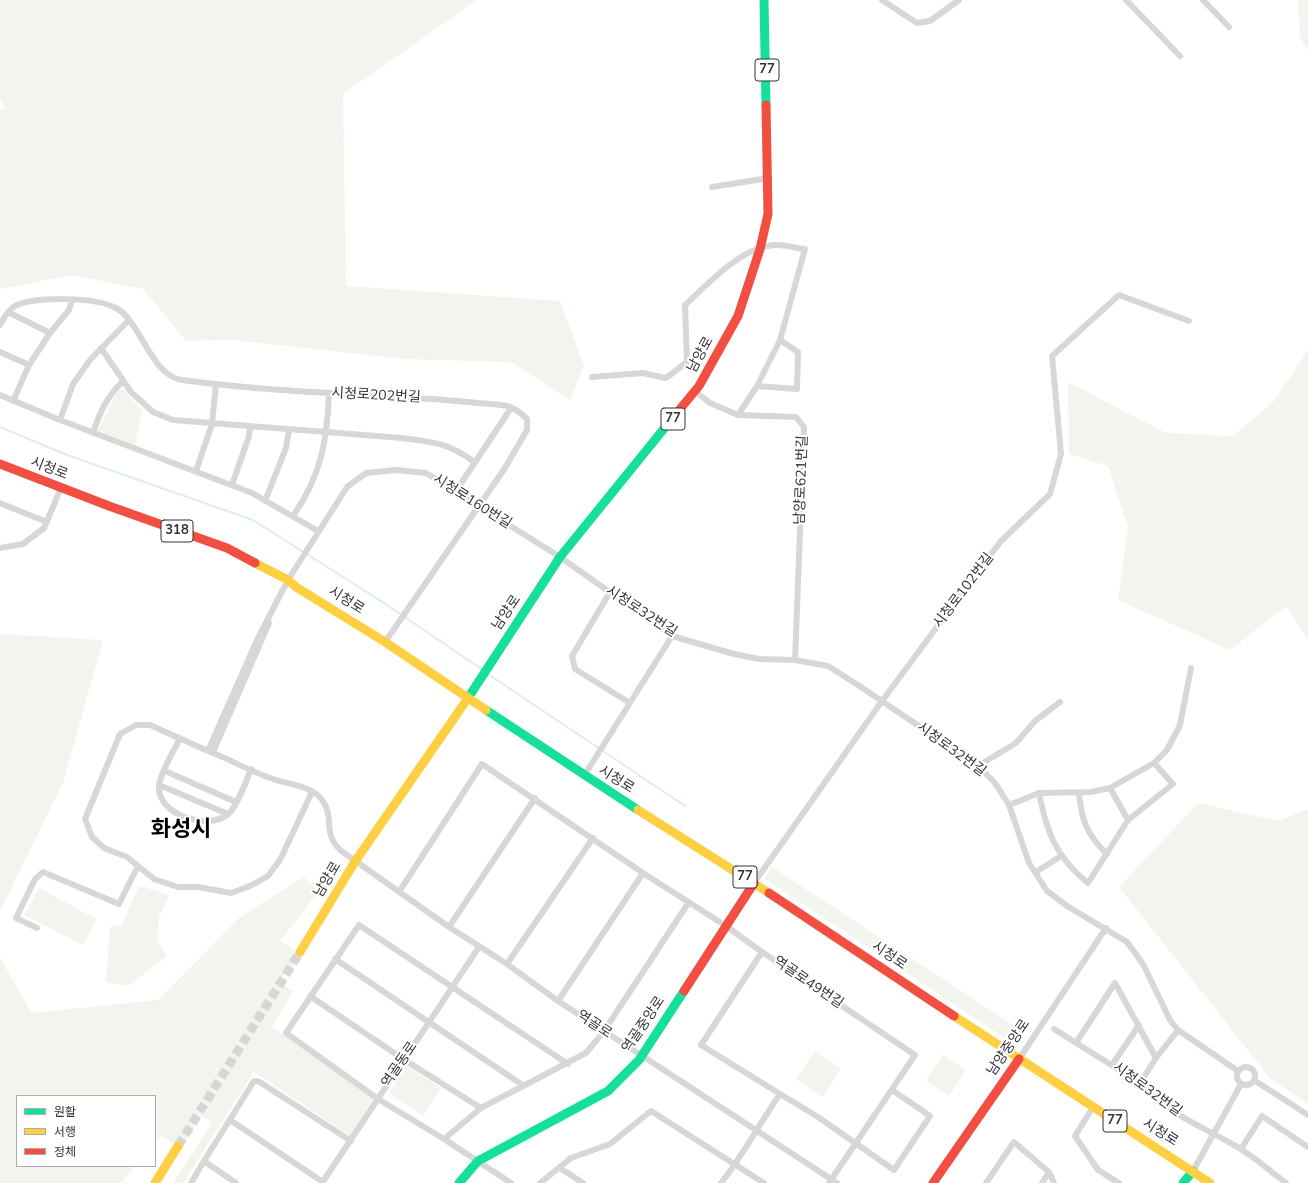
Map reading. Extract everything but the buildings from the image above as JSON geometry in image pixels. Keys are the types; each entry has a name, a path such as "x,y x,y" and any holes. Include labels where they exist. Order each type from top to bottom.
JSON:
{"main road":[{"name":"남양로","path":"300,952 356,860 468,698 560,558 695,392 738,316 760,248 768,214 764,0"},
{"name":"시청로","path":"0,464 61,488 227,548 288,580 296,587 385,642 584,776 754,883 1019,1059 1210,1183"},
{"name":"역골중앙로","path":"459,1183 478,1161 608,1091 642,1056 754,883"},
{"name":"남양중앙로","path":"933,1183 1019,1059"},
{"path":"155,1183 178,1146"},
{"path":"1183,1183 1192,1170"}],"street":[{"path":"882,0 917,23 930,21 959,0"},
{"path":"1126,0 1180,56"},
{"path":"1204,0 1229,27"},
{"path":"712,187 768,178"},
{"path":"592,377 643,373 666,378 687,362 685,304 738,259 760,248 776,245 805,249 780,340 757,386 738,414 710,403 695,392"},
{"name":"시청로102번길","path":"754,883 882,701 1000,542 1050,494 1061,454 1052,356 1118,295 1189,321"},
{"path":"13,401 28,365 50,333 69,310 72,300"},
{"name":"시청로202번길","path":"8,312 15,306 36,301 72,300 97,302 117,308 129,320 162,369 178,379 216,384 329,393 453,400 511,408 520,412 527,419 527,430 505,468 478,505 412,605 395,626 385,642"},
{"path":"0,325 8,312 50,333"},
{"path":"60,420 73,384 90,360 129,320"},
{"path":"757,386 797,388 798,352 780,340"},
{"path":"101,348 131,392 153,412 173,420 434,442 450,446 474,462"},
{"path":"0,352 28,365"},
{"path":"93,433 100,411 123,381"},
{"path":"196,471 212,424 216,384"},
{"path":"293,516 305,500 320,464 326,432 329,393"},
{"path":"0,395 93,433 232,485 318,530"},
{"path":"456,491 511,408"},
{"name":"남양로621번길","path":"738,414 796,416 804,427 795,660"},
{"path":"232,485 249,436 250,427"},
{"path":"265,501 286,448 289,430"},
{"name":"시청로160번길","path":"211,752 257,640 288,580 300,560 312,545 318,530 348,487 366,473 396,470 426,473 560,558"},
{"path":"0,548 23,544 44,528 61,488"},
{"path":"0,503 46,522"},
{"name":"시청로32번길","path":"560,558 672,636 734,654 759,659 795,660 828,666 978,766 995,783 1009,805 1030,863 1047,891 1067,906 1106,928 1127,942 1143,964 1170,1020 1178,1030 1238,1071"},
{"path":"610,592 572,656 575,669 630,703"},
{"path":"584,776 672,636"},
{"path":"1009,805 1039,793 1091,792 1110,788 1154,763 1167,750 1180,725 1191,668"},
{"path":"978,766 1016,743 1035,721 1060,702"},
{"path":"136,725 150,725 211,752 272,779 289,783 312,792 280,860 268,876 250,886 231,893 198,886 178,887 154,879 127,856 104,848 92,837 86,820 120,734 136,725"},
{"path":"180,738 159,785 160,794 172,811 201,822 218,820 228,814 236,802 251,769"},
{"path":"1039,793 1044,817 1052,841 1061,856 1073,870 1088,883 1128,820 1173,784 1154,763"},
{"path":"398,892 482,764 535,798 643,873 726,926 762,952"},
{"path":"165,771 236,802"},
{"path":"159,785 228,814"},
{"path":"1110,788 1128,820"},
{"name":"역골로","path":"312,792 322,799 325,805 332,842 340,850 356,860 398,892 479,947 507,964 558,1001 756,1130 832,1182"},
{"path":"1079,792 1080,810 1086,829 1094,842 1107,854"},
{"path":"449,927 535,798"},
{"path":"507,964 593,838"},
{"path":"1036,872 1061,856"},
{"path":"37,928 16,918 35,879 43,872 119,904 138,866"},
{"path":"558,1001 643,873"},
{"path":"444,1139 481,1108 568,1064 586,1053 604,1031 689,902"},
{"path":"511,1183 444,1139 378,1099 286,1033 358,925 568,1064"},
{"name":"남양중앙로","path":"1019,1059 1106,928"},
{"name":"역골동로","path":"322,1183 479,947"},
{"name":"역골로49번길","path":"780,1094 701,1044 762,952 915,1055 832,1182"},
{"path":"336,959 428,1023 524,1086"},
{"path":"1076,1043 1115,984 1156,1058"},
{"path":"310,996 481,1108"},
{"path":"1112,1065 1139,1025"},
{"name":"시청로32번길","path":"1054,1029 1140,1083 1148,1093 1202,1129 1213,1133 1241,1149 1286,1183"},
{"path":"1140,1083 1156,1058 1178,1030"},
{"path":"1246,1066 1252,1069 1255,1074 1254,1080 1250,1085 1241,1084 1237,1080 1238,1071 1246,1066"},
{"path":"1254,1080 1308,1114"},
{"path":"191,1183 254,1081 258,1081 351,1140"},
{"path":"1192,1170 1241,1084"},
{"path":"721,1183 735,1165 780,1094 818,1117 894,1170 930,1116 892,1090"},
{"path":"1093,1107 1075,1136 1098,1170 1119,1183"},
{"path":"540,1183 571,1158 610,1144 650,1111 764,1183"},
{"path":"1241,1149 1262,1116 1308,1147"},
{"path":"230,1120 322,1183"},
{"path":"986,1183 1014,1142 1049,1172 1054,1183"},
{"path":"204,1161 236,1183"},
{"path":"560,1168 583,1183"},
{"path":"1042,1183 1049,1172"}],"shaded area":[{"path":"0,0 477,0 343,94 346,286 560,301 584,366 570,400 511,362 405,359 233,340 186,341 143,289 72,275 0,289 0,110 5,108 0,98"},
{"path":"1298,0 1308,0 1308,50 1300,37"},
{"path":"1308,348 1308,639 1286,606 1230,650 1118,600 1128,527 1108,466 1069,454 1068,382 1166,433 1233,436 1273,402 1305,355"},
{"path":"118,390 124,390 142,411 135,445 98,431"},
{"path":"0,634 103,640 63,783 0,911"},
{"path":"1198,803 1279,821 1308,809 1308,1104 1270,1078 1119,887"},
{"path":"772,867 1019,1029 1009,1041 764,878"},
{"path":"304,877 318,892 280,941 303,956 278,981 293,991 272,1027 373,1099 350,1136 254,1072 183,1183 173,1183 212,1122 200,1115 181,1148 161,1136 156,1141 156,1095 16,1095 16,1167 134,1167 121,1183 0,1183 0,958 32,1013 158,1000 239,918"},
{"path":"139,886 169,895 159,917 157,940 167,956 128,986 106,982 110,927 122,925"},
{"path":"39,888 96,919 83,945 24,915"},
{"path":"815,1051 841,1069 823,1097 796,1079"},
{"path":"943,1055 966,1070 949,1096 926,1081"},
{"path":"407,1066 441,1088 423,1116 389,1093"}],"waterway":[{"path":"0,427 67,455 253,520 384,603 483,670"},
{"path":"488,674 685,806"}],"tunnel":[{"path":"178,1146 300,952"}],"traffic: fast":[{"path":"764,0 766,105"},
{"path":"468,698 560,557 671,420"},
{"path":"486,710 638,810"},
{"path":"459,1183 478,1161 608,1091 639,1060 684,991"},
{"path":"1183,1183 1193,1171"}],"traffic: slow":[{"path":"255,563 288,580 296,587 385,642 486,710"},
{"path":"300,952 356,860 468,698"},
{"path":"638,810 769,893"},
{"path":"954,1016 1210,1183"},
{"path":"155,1183 178,1146"}],"traffic: jam":[{"path":"671,420 699,386 738,316 760,249 768,214 766,105"},
{"path":"0,464 109,506 227,548 255,563"},
{"path":"684,991 754,883"},
{"path":"769,893 954,1016"},
{"path":"933,1183 1019,1059"}],"district":[{"name":"화성시","path":"181,831"}]}
